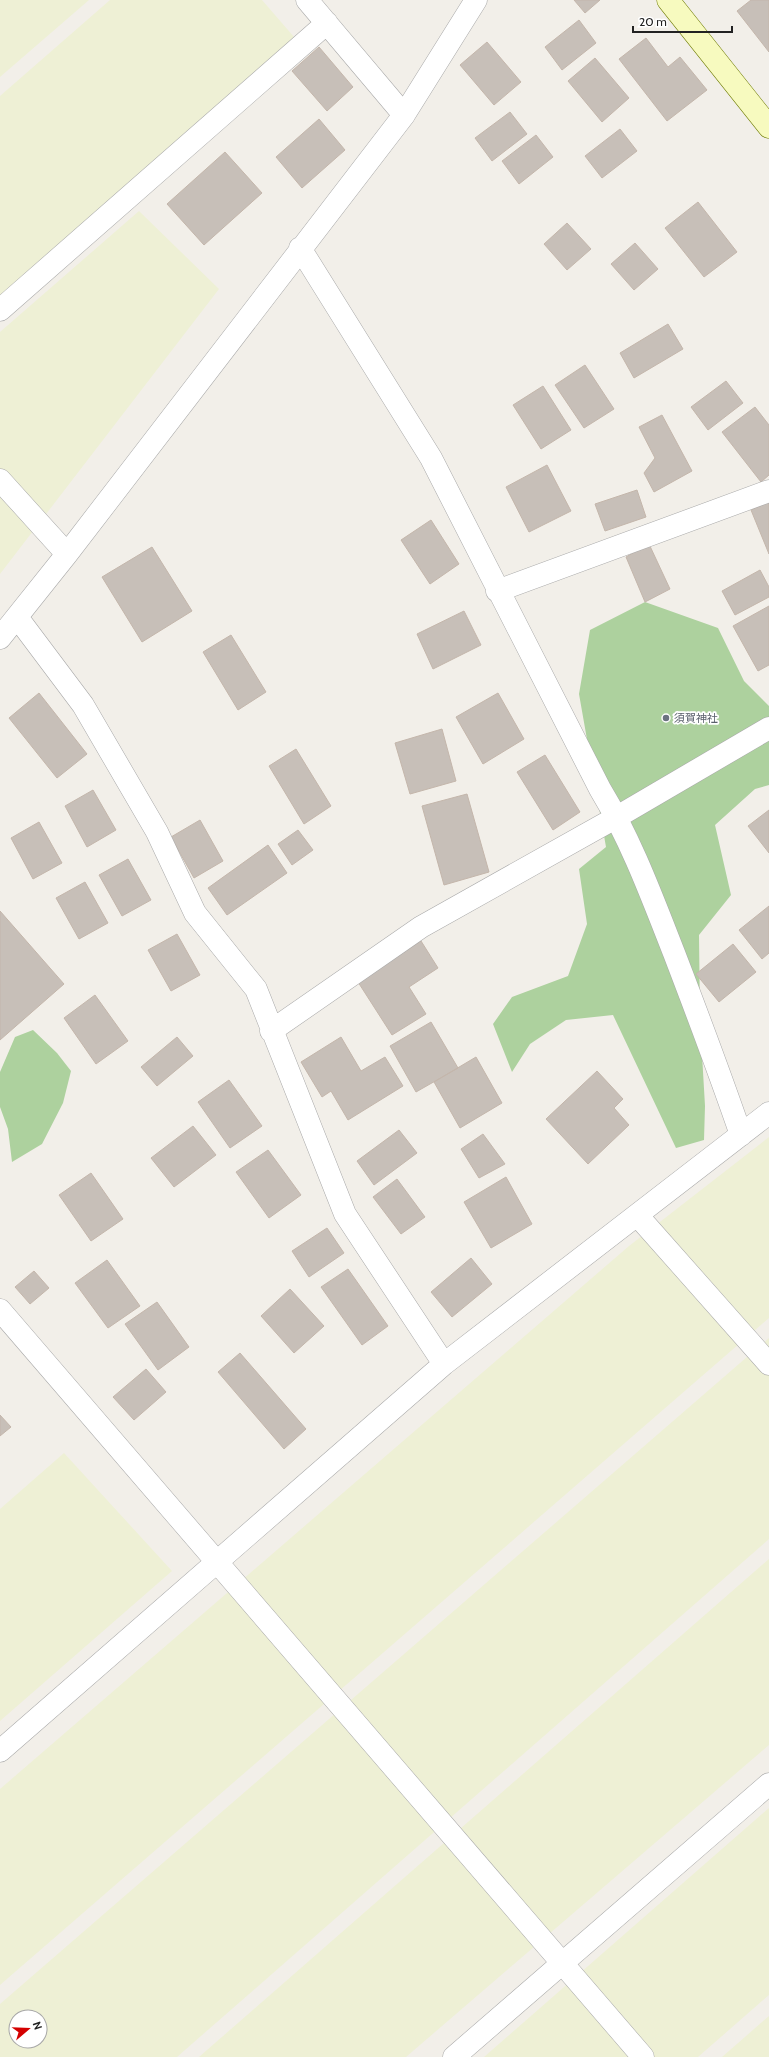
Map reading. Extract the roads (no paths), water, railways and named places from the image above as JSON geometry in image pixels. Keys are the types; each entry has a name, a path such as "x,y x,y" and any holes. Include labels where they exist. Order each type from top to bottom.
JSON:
{"main road":[{"path":"668,0 769,127"}],"street":[{"path":"306,0 404,115"},
{"path":"0,638 67,554 300,248 404,115 476,0"},
{"path":"0,310 326,23"},
{"path":"300,248 430,458 600,789 617,817 663,925 719,1070 740,1136"},
{"path":"0,480 67,554"},
{"path":"497,591 769,491"},
{"path":"17,617 83,704 157,832 195,913 256,989 271,1031 345,1214 444,1364"},
{"path":"271,1031 421,927 617,817 769,728"},
{"path":"0,1751 444,1364 769,1113"},
{"path":"637,1215 769,1364"},
{"path":"0,1310 216,1563 643,2057"},
{"path":"454,2057 561,1962 769,1784"}],"place":[{"name":"須賀神社","path":"666,718"}]}
